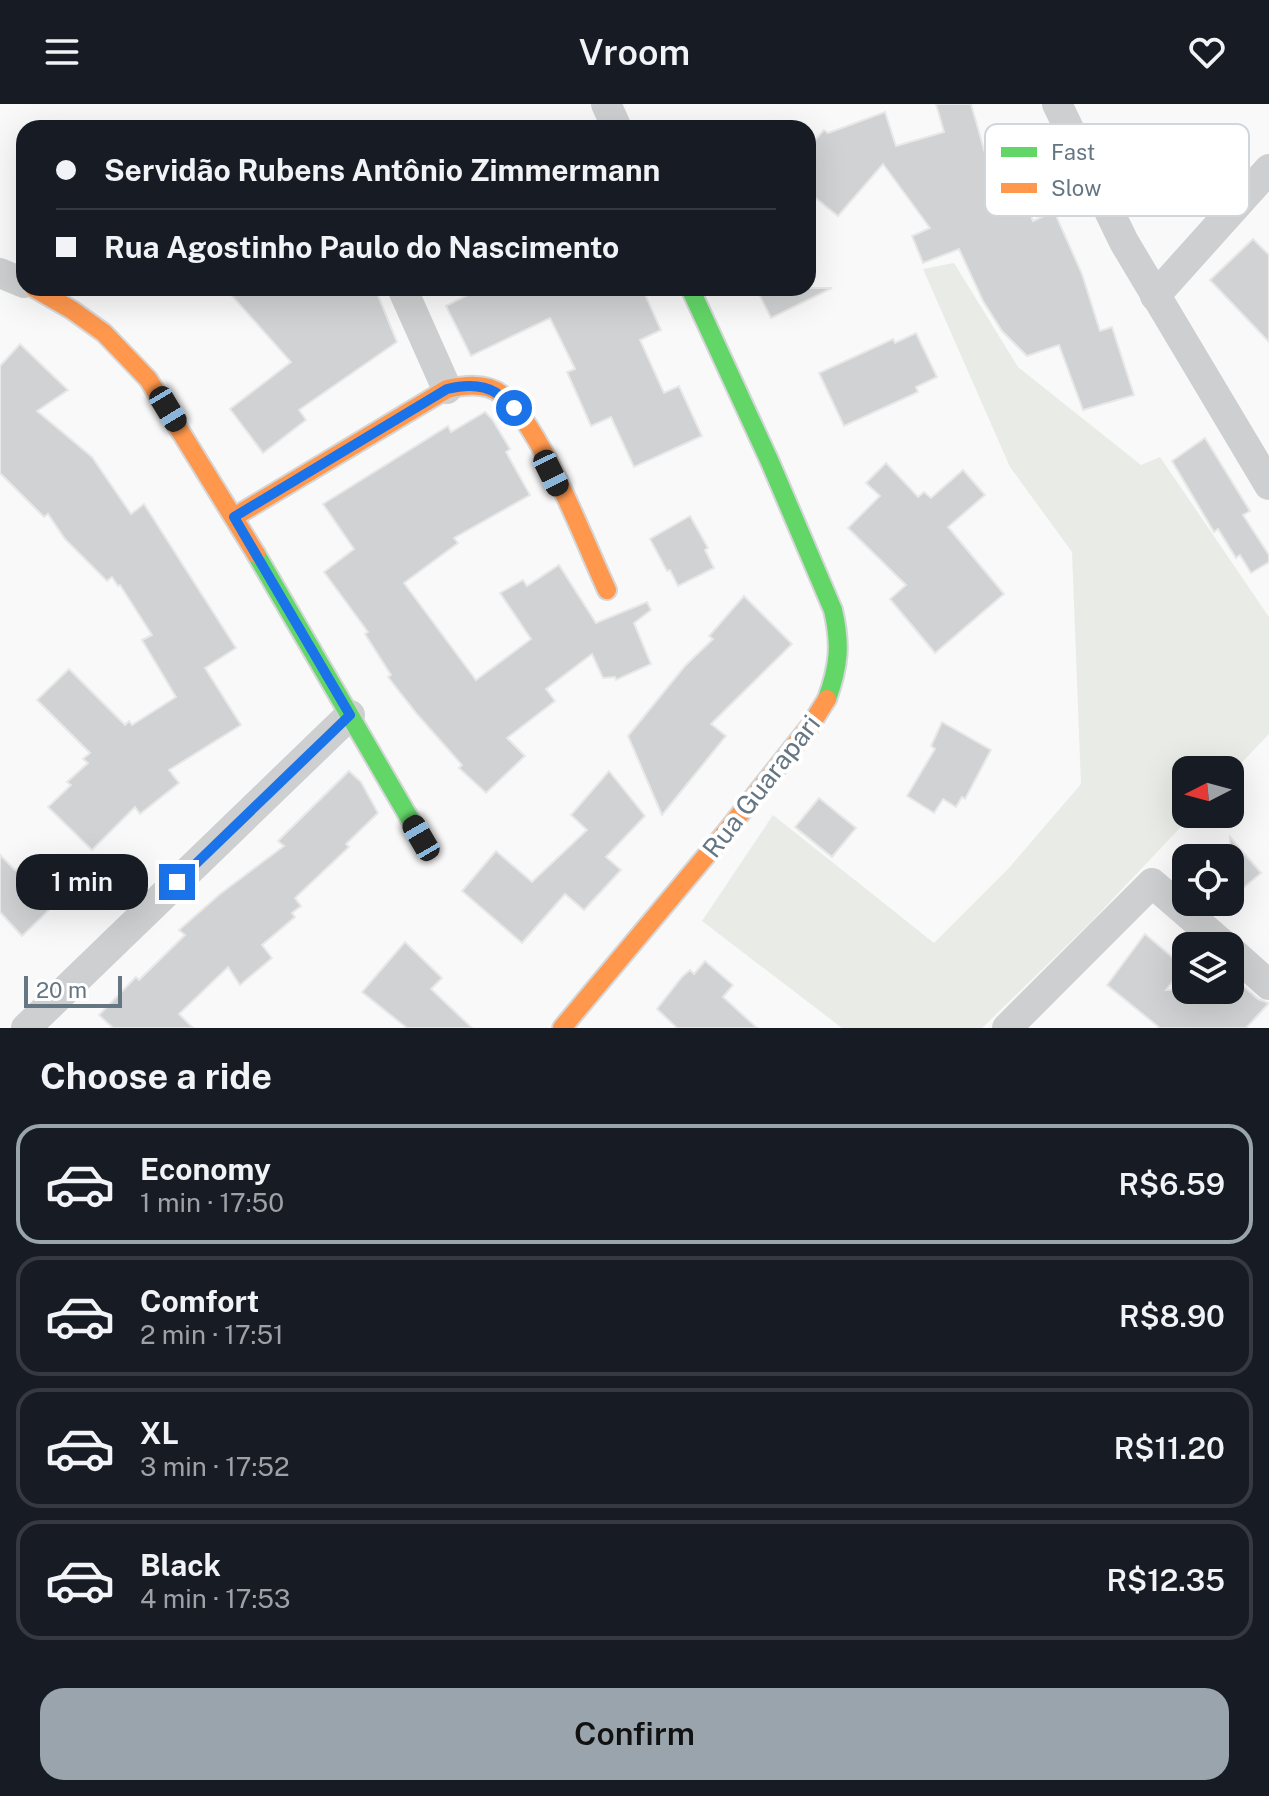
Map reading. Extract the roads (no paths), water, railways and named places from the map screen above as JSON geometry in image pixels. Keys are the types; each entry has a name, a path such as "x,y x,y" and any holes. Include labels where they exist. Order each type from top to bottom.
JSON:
{"street":[{"path":"1057,104 1067,124"},
{"path":"1249,191 1269,169"},
{"path":"1111,216 1155,296 1269,485"},
{"path":"1155,296 1227,216"},
{"path":"48,296 104,333 148,379 234,517 421,838"},
{"path":"406,296 447,389"},
{"name":"Rua Guarapari","path":"567,1026 810,726 826,702 837,670 839,635 833,610 770,462 694,296"},
{"path":"234,517 447,389 476,385 492,388 514,408 540,450 607,590"},
{"path":"26,1028 350,715"},
{"path":"1007,1028 1152,883 1209,932"},
{"path":"1244,963 1269,985"}]}
